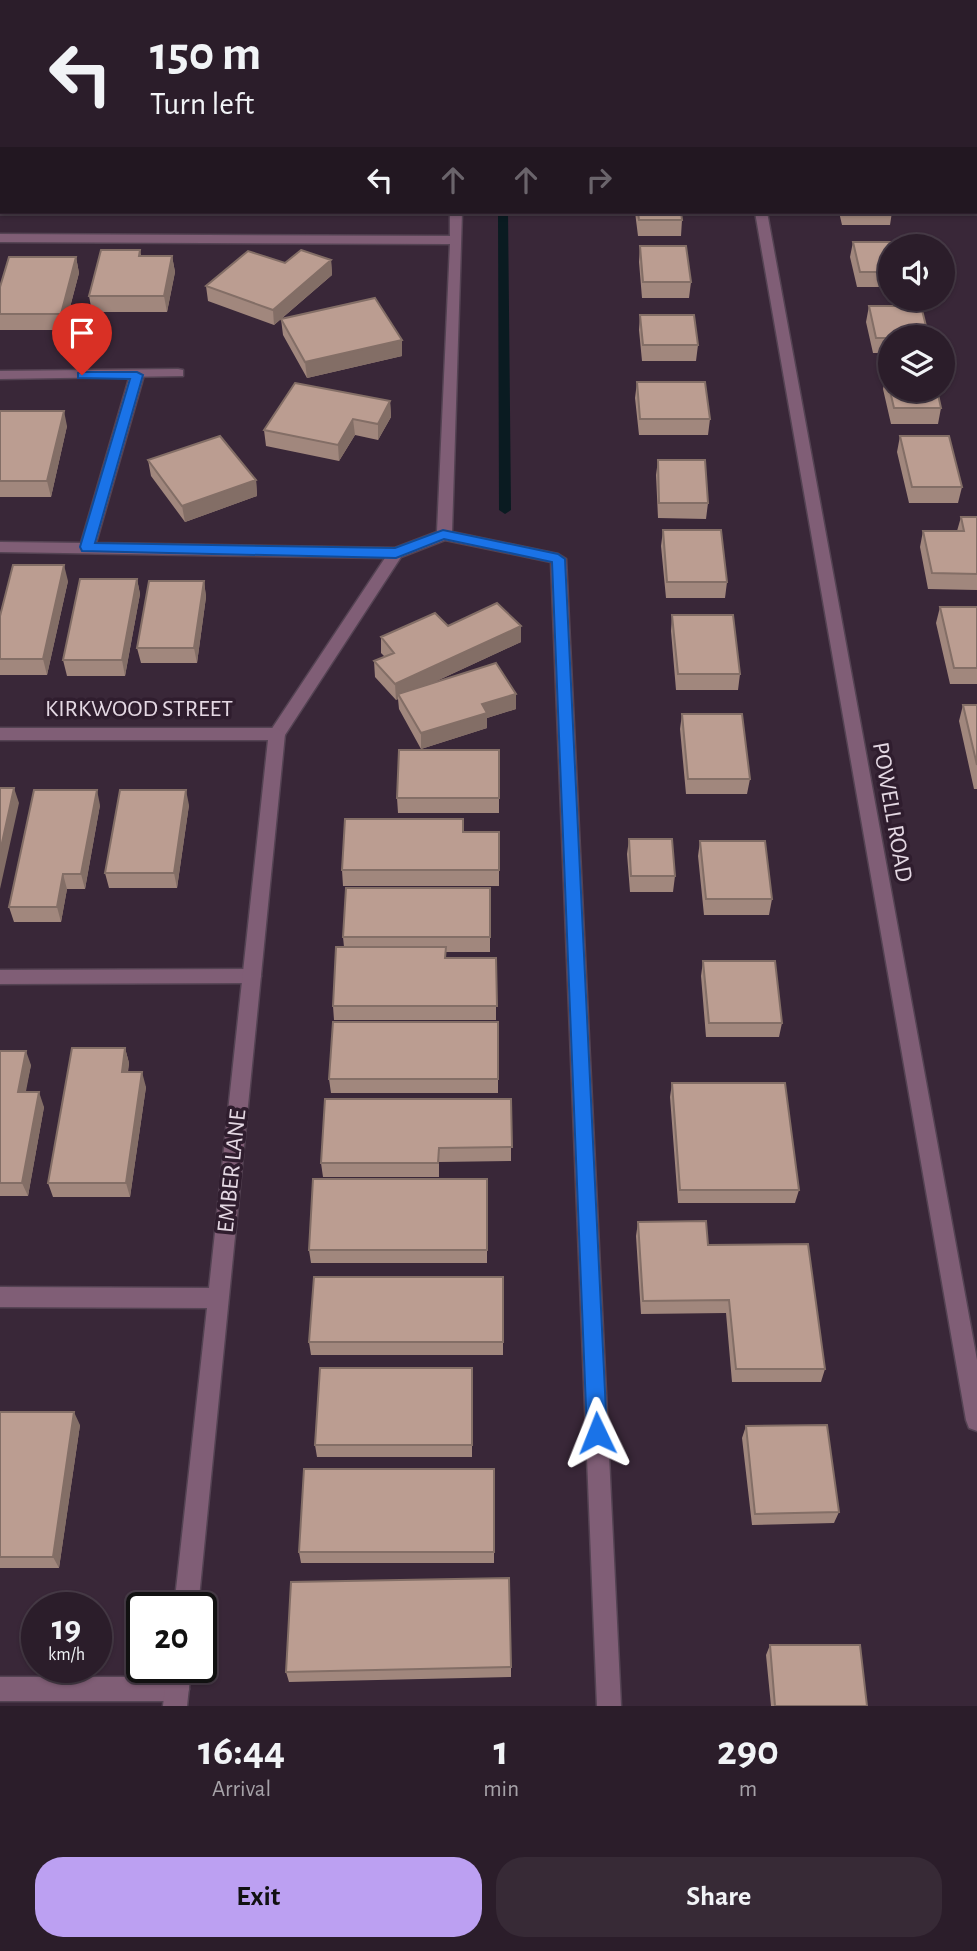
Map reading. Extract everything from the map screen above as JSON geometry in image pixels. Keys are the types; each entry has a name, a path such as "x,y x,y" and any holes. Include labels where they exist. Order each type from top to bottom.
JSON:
{"street":[{"path":"443,535 456,214"},
{"name":"POWELL ROAD","path":"761,214 977,1420"},
{"path":"0,238 456,240"},
{"path":"0,375 178,373"},
{"path":"87,547 137,375"},
{"path":"0,547 396,553 443,535 558,559 609,1706"},
{"path":"278,734 396,553"},
{"name":"KIRKWOOD STREET","path":"0,734 278,734"},
{"name":"EMBER LANE","path":"188,1592 278,734"},
{"path":"0,977 252,975"},
{"path":"0,1297 218,1298"},
{"path":"0,1689 177,1688"}],"building":[{"path":"638,214 681,214 682,220 639,220"},
{"path":"853,242 878,242 878,272 860,272"},
{"path":"640,246 686,246 691,282 643,282"},
{"path":"101,250 140,250 139,256 172,256 164,296 89,296"},
{"path":"301,250 331,260 273,310 206,286 248,251 285,263"},
{"path":"9,257 76,257 61,314 0,314 0,287"},
{"path":"375,298 402,340 305,362 281,319"},
{"path":"869,306 878,306 878,311 922,311 926,325 878,325 876,338"},
{"path":"640,315 694,315 698,345 643,345"},
{"path":"637,382 705,382 710,419 640,419"},
{"path":"295,383 390,401 378,424 353,419 338,445 264,430"},
{"path":"893,402 940,402 941,408 894,408"},
{"path":"0,411 64,411 47,481 0,481"},
{"path":"220,436 256,480 182,506 148,460"},
{"path":"900,436 949,436 962,487 912,487"},
{"path":"658,460 705,460 708,503 659,503"},
{"path":"961,517 977,517 977,574 932,573 923,531 964,531"},
{"path":"663,530 721,530 727,582 667,582"},
{"path":"13,565 64,565 43,659 0,659 0,616"},
{"path":"80,579 137,579 122,660 63,660"},
{"path":"149,581 204,581 194,648 137,648"},
{"path":"497,603 521,626 395,684 374,661 394,653 381,637 435,613 448,626"},
{"path":"940,607 977,607 977,668 954,668"},
{"path":"672,615 733,615 740,674 678,674"},
{"path":"496,663 516,694 482,704 487,713 421,733 398,694"},
{"path":"963,705 977,705 977,765"},
{"path":"682,714 742,714 750,779 688,779"},
{"path":"399,750 499,750 499,798 397,798"},
{"path":"0,788 14,788 0,852"},
{"path":"34,790 97,790 81,874 63,874 57,907 9,907"},
{"path":"120,790 186,790 174,873 105,873"},
{"path":"345,819 463,819 463,832 499,832 499,870 342,870"},
{"path":"629,839 672,839 675,876 631,876"},
{"path":"700,841 765,841 772,899 706,899"},
{"path":"346,888 490,888 490,937 343,937"},
{"path":"336,947 446,947 445,958 496,958 497,1006 333,1006"},
{"path":"703,961 775,961 782,1023 709,1023"},
{"path":"333,1022 498,1022 498,1079 329,1079"},
{"path":"72,1048 125,1048 122,1072 142,1072 126,1183 48,1183"},
{"path":"0,1051 26,1051 18,1092 39,1092 22,1183 0,1183"},
{"path":"672,1083 785,1083 799,1190 680,1190"},
{"path":"325,1099 511,1099 512,1147 439,1148 438,1163 321,1163"},
{"path":"313,1179 487,1179 487,1250 309,1250"},
{"path":"706,1221 708,1245 808,1244 825,1369 736,1369 729,1300 643,1301 638,1222"},
{"path":"314,1277 503,1277 503,1342 309,1342"},
{"path":"320,1368 472,1368 472,1445 315,1445"},
{"path":"0,1412 74,1412 53,1557 0,1557"},
{"path":"827,1425 839,1512 755,1514 746,1426"},
{"path":"304,1469 494,1469 494,1552 299,1552"},
{"path":"509,1578 511,1667 286,1672 291,1582"},
{"path":"770,1645 860,1645 867,1706 775,1706"}],"waterway":[{"path":"503,214 505,510"}],"route":[{"path":"82,375 137,375 87,547 396,553 443,535 558,559 597,1433"}]}
